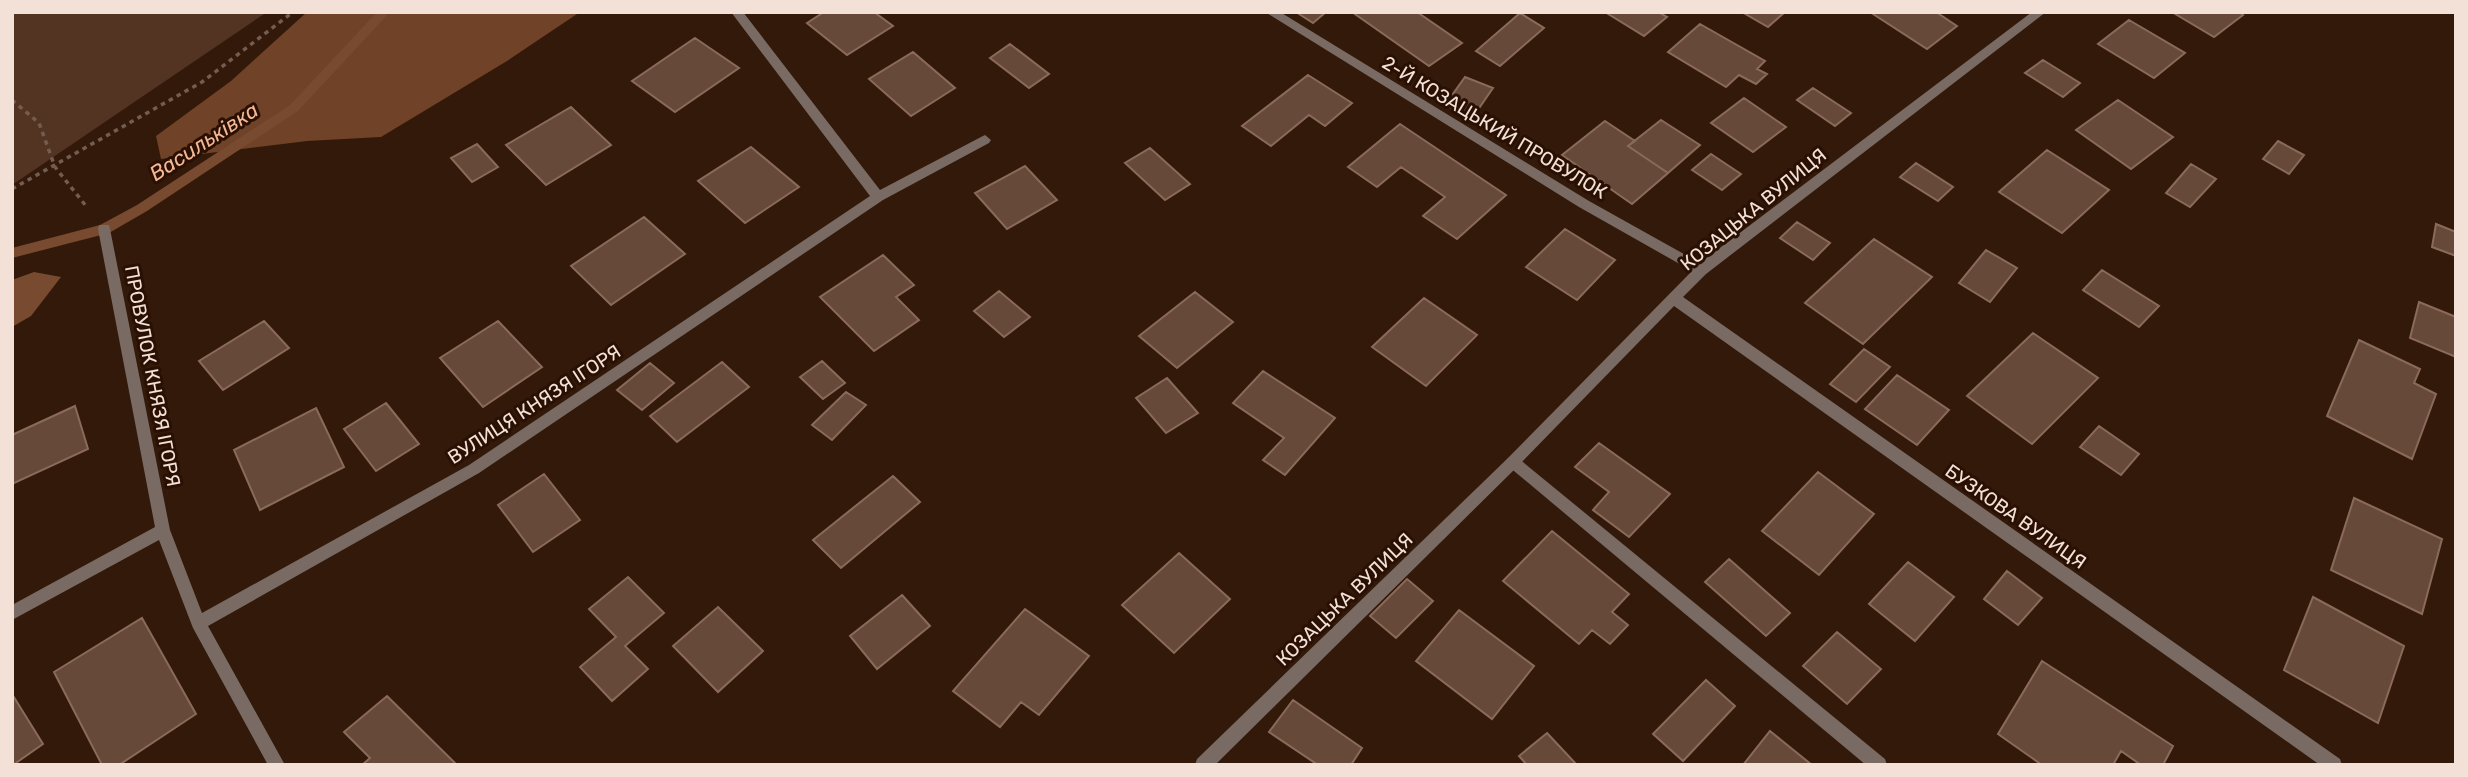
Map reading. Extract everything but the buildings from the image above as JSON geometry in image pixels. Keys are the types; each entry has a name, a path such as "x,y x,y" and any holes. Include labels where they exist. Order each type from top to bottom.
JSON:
{"street":[{"path":"737,12 878,197"},
{"name":"2-Й КОЗАЦЬКИЙ ПРОВУЛОК","path":"1271,12 1584,204 1701,270"},
{"name":"КОЗАЦЬКА ВУЛИЦЯ","path":"1203,765 1513,462 1701,270 2040,12"},
{"name":"ВУЛИЦЯ КНЯЗЯ ІГОРЯ","path":"198,622 474,468 878,197 985,139"},
{"name":"ПРОВУЛОК КНЯЗЯ ІГОРЯ","path":"104,229 163,530"},
{"name":"БУЗКОВА ВУЛИЦЯ","path":"1675,299 2334,765"},
{"path":"1513,462 1879,765"},
{"path":"12,613 163,530 198,622 277,765"}],"path":[{"path":"12,189 202,82 293,12"},
{"path":"12,100 39,122 55,167 104,229"}],"shaded area":[{"path":"12,12 267,12 12,185"},
{"path":"307,12 580,12 507,61 381,137 307,141 161,159 156,136 231,81"},
{"path":"34,272 61,277 31,316 12,327 12,280"}],"waterway":[{"name":"Васильківка","path":"12,253 104,229 142,208 294,108 384,12"}]}
